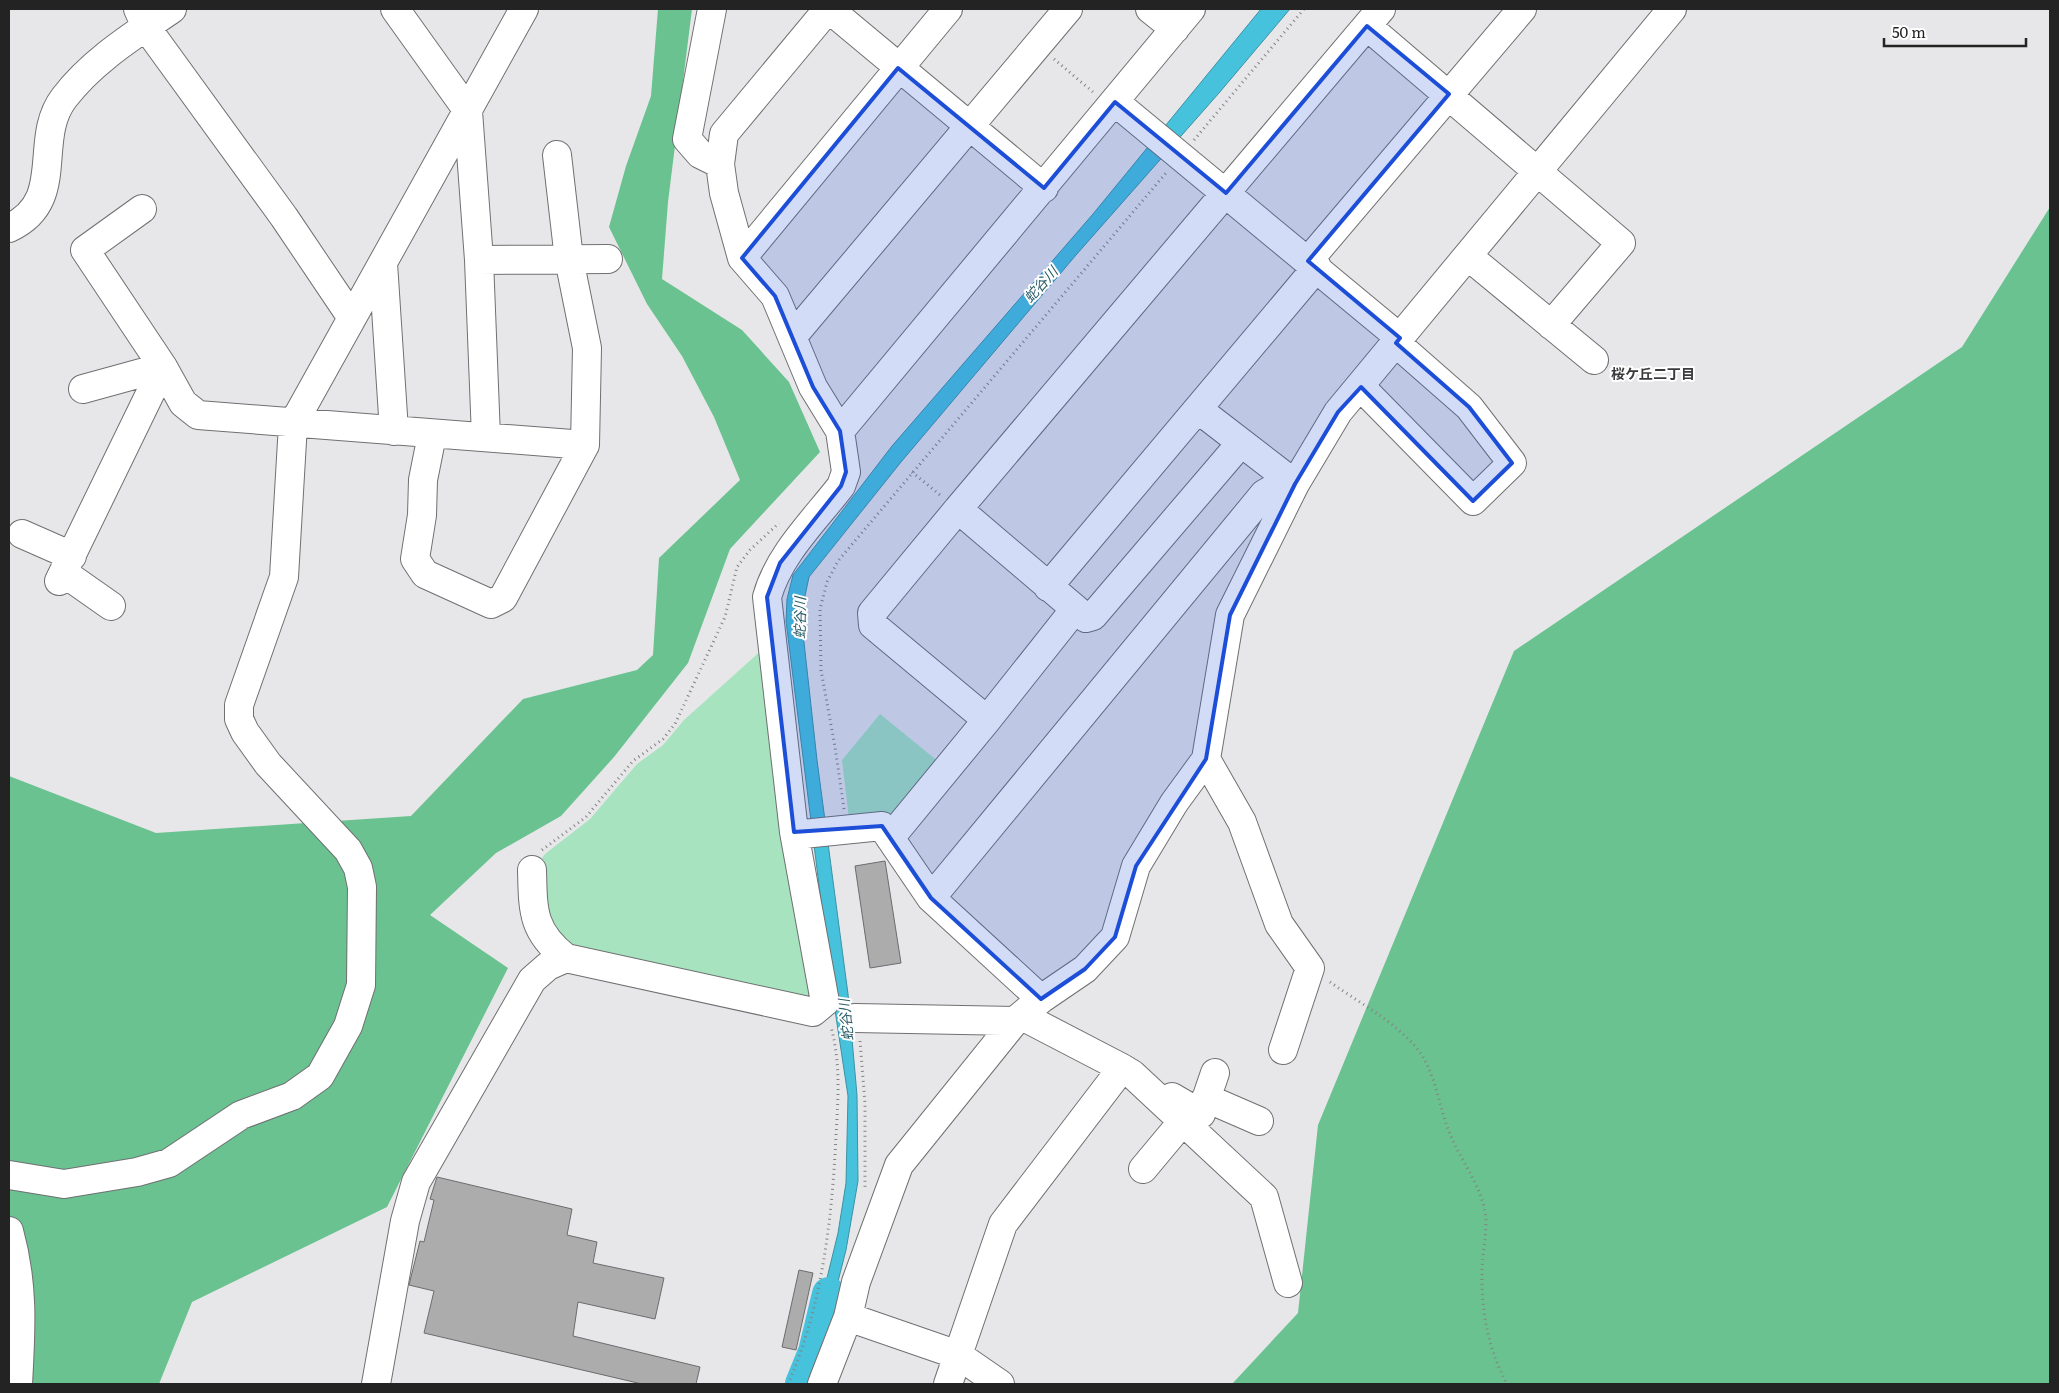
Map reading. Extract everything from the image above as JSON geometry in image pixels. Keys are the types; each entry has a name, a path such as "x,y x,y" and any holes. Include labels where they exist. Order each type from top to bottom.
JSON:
{"street":[{"path":"9,228 21,222 31,212 46,186 50,128 62,100 90,68 142,18 172,9"},
{"path":"395,9 468,111 479,260 486,437"},
{"path":"9,1175 64,1184 137,1172 169,1163 241,1115 292,1096 320,1076 348,1026 360,984 362,887 358,868 348,850 268,764 239,719 239,705 284,577 292,424 524,9"},
{"path":"712,9 687,139 700,154 720,164"},
{"path":"532,870 533,902 539,929 551,946 566,958 813,1012 825,1002 798,833 767,597 780,563 841,486 846,472 840,431 814,387 776,296 742,258 724,193 720,164 724,134 828,9 1044,188"},
{"path":"742,258 948,9"},
{"path":"793,336 1068,9"},
{"path":"840,431 1183,19 1150,9"},
{"path":"1048,587 1199,410 1449,94 1522,9"},
{"path":"822,1384 848,1317 856,1282 900,1166 1026,1012 1085,969 1115,937 1136,866 1174,804 1206,760 1230,614 1294,484 1338,412 1361,387 1672,9"},
{"path":"987,720 873,625 872,613 1374,17 1449,94 1621,243 1551,325"},
{"path":"142,18 284,218 352,318"},
{"path":"1113,104 1150,130 1313,264 1398,340 1469,408 1512,463 1474,501 1361,387"},
{"path":"432,434 423,480 422,515 415,559 425,574 491,604 503,598 585,445 587,348 569,259 557,155"},
{"path":"142,209 85,250 164,367 183,403 198,415 394,432 585,445"},
{"path":"1469,256 1594,360"},
{"path":"479,260 608,259"},
{"path":"383,264 394,432"},
{"path":"83,389 164,367"},
{"path":"65,570 164,367"},
{"path":"1199,410 1240,444 1294,484"},
{"path":"958,509 1086,618 1093,616 1240,444"},
{"path":"931,898 1264,494 1278,486 1294,484"},
{"path":"22,534 111,606"},
{"path":"890,838 1075,609"},
{"path":"1206,760 1242,822 1278,924 1310,968 1283,1050"},
{"path":"798,833 882,826 931,898 1026,1012 1201,1114 1216,1073"},
{"path":"376,1384 405,1221 416,1182 532,980 548,966 566,958"},
{"path":"856,1018 1026,1012"},
{"path":"1127,1071 1264,1197 1288,1283"},
{"path":"948,1384 1002,1224 1127,1071"},
{"path":"1206,1098 1259,1121"},
{"path":"1143,1169 1183,1121"},
{"path":"9,1231 18,1263 21,1315 18,1384"},
{"path":"848,1317 958,1355 1000,1384"}],"path":[{"path":"839,830 835,747 821,670 820,609 827,582 838,561 1304,9"},
{"path":"1037,45 1113,104"},
{"path":"912,472 958,509"},
{"path":"532,870 533,859 548,843 586,817 633,761 663,739 675,724 725,617 736,567 750,550 784,518"},
{"path":"1310,968 1416,1047 1433,1077 1450,1134 1472,1178 1486,1220 1482,1267 1482,1310 1489,1344 1507,1384"},
{"path":"788,1384 802,1352 832,1210 840,1080 835,1039 829,1017 820,1006"},
{"path":"856,1018 865,1103 865,1196"}],"highlighted area":[{"path":"1367,26 1449,94 1308,261 1400,338 1396,343 1469,407 1512,463 1473,501 1361,387 1338,412 1295,484 1230,615 1206,759 1136,866 1115,937 1085,969 1041,999 931,898 882,826 794,832 767,597 780,563 841,486 846,472 840,431 813,387 775,296 742,258 898,68 1044,188 1115,102 1226,193"}],"green space":[{"path":"658,9 692,9 668,202 662,279 742,330 789,382 820,452 730,549 688,663 614,757 561,816 496,853 430,915 508,968 387,1207 192,1302 159,1384 9,1384 9,776 156,833 411,816 523,699 637,670 653,655 659,558 740,480 714,417 682,356 647,304 609,227 626,166 651,96"},
{"path":"2050,207 2050,1384 1232,1384 1298,1313 1318,1125 1514,651 1962,347"},
{"path":"764,648 813,994 803,1003 564,951 553,939 539,862 545,854 590,819 637,764 663,745 684,720"},
{"path":"880,714 939,762 901,809 888,815 849,819 842,760"}],"water":[{"path":"1261,9 1290,9 1219,93 1076,255 901,462 809,577 801,615 817,760 848,994 857,1095 858,1181 846,1250 833,1301 801,1384 797,1384 807,1360 838,1233 846,1183 848,1096 833,997 786,621 787,599 793,575 892,446 1093,214"}],"building":[{"path":"885,861 901,963 870,968 855,866"},
{"path":"437,1177 572,1209 567,1235 597,1242 593,1263 664,1278 655,1319 578,1302 573,1336 700,1367 696,1384 642,1384 424,1333 434,1291 409,1285 420,1241 424,1242 434,1200 430,1199"},
{"path":"799,1270 813,1273 796,1350 782,1347"}],"waterway":[{"name":"蛇谷川","path":"802,1384 815,1352 829,1294"}],"district":[{"name":"桜ケ丘二丁目","path":"1653,373"}]}
